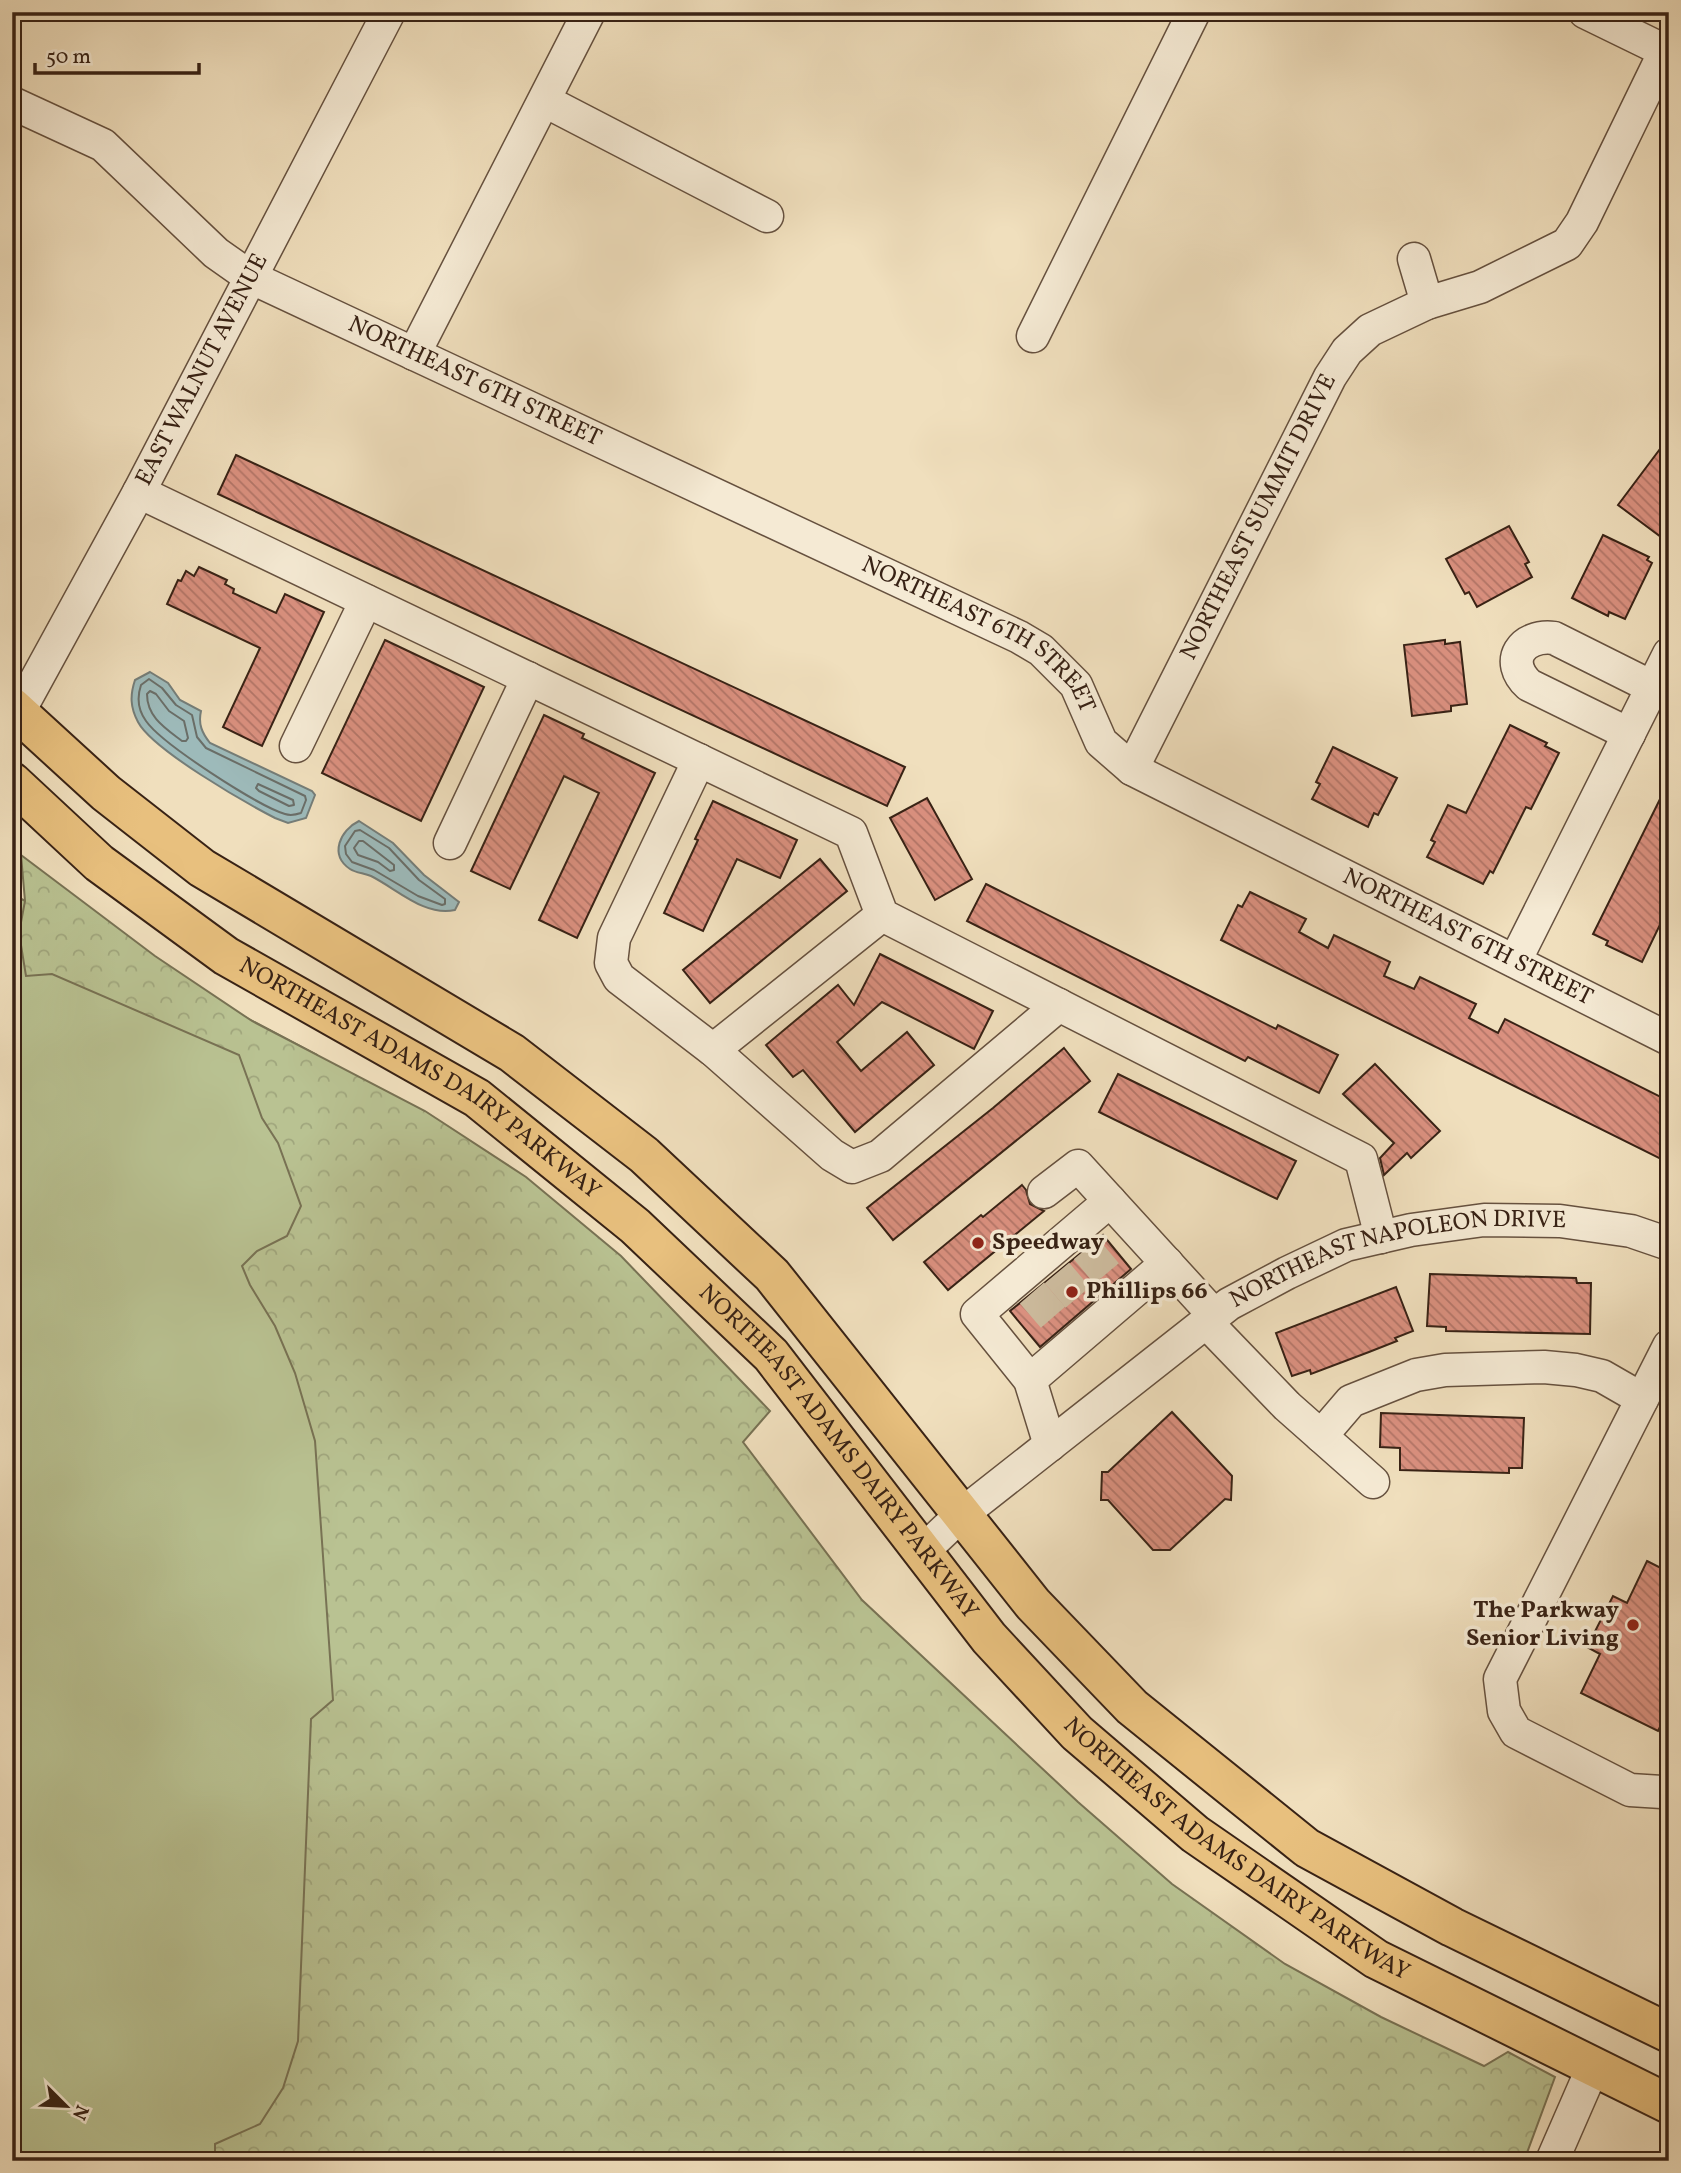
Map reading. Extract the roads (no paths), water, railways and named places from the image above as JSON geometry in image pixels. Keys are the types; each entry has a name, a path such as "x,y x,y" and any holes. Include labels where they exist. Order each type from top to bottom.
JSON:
{"main road":[{"name":"NORTHEAST ADAMS DAIRY PARKWAY","path":"14,715 202,869 512,1053 644,1155 772,1275 1033,1604 1132,1707 1307,1848 1452,1927 1669,2033"},
{"name":"NORTHEAST ADAMS DAIRY PARKWAY","path":"12,782 99,863 226,956 477,1098 635,1226 771,1355 989,1638 1077,1733 1195,1834 1376,1959 1669,2104"}],"street":[{"name":"EAST WALNUT AVENUE","path":"14,715 139,492 389,12"},
{"path":"414,354 589,12"},
{"path":"1033,337 1194,12"},
{"path":"1585,12 1667,47"},
{"name":"NORTHEAST SUMMIT DRIVE","path":"1132,769 1330,377 1347,351 1370,330 1427,303 1480,287 1567,244 1582,222 1667,47"},
{"path":"545,101 767,216"},
{"name":"NORTHEAST 6TH STREET","path":"12,103 103,145 216,253 250,277 994,625 1041,650 1076,685 1101,742 1132,769 1669,1039"},
{"path":"1414,259 1427,303"},
{"path":"139,492 851,833 881,915 1362,1159 1381,1237"},
{"path":"296,746 366,601"},
{"path":"1629,734 1529,685 1520,677 1517,664 1519,653 1527,641 1540,636 1554,638 1652,687"},
{"path":"1515,961 1669,654"},
{"path":"450,843 528,678"},
{"path":"699,760 614,938 611,963 619,978 713,1050 832,1155 852,1167 880,1156 1059,1005"},
{"path":"713,1050 881,915"},
{"path":"1044,1192 1078,1166 1167,1263 1211,1319 1287,1406 1373,1482"},
{"path":"1050,1445 1030,1380 977,1314 1026,1285 1079,1241 1110,1200"},
{"name":"NORTHEAST NAPOLEON DRIVE","path":"923,1551 962,1514 1229,1304 1346,1245 1484,1220 1559,1221 1631,1231 1669,1244"},
{"path":"1030,1380 1070,1337 1123,1293 1167,1263"},
{"path":"1669,1346 1500,1679 1504,1711 1516,1732 1630,1790 1669,1795"},
{"path":"1321,1436 1351,1401 1416,1375 1446,1370 1544,1367 1576,1370 1602,1376 1642,1399"},
{"path":"1552,2161 1593,2067"}],"water":[{"path":"150,672 168,683 180,700 201,711 201,728 210,743 312,791 315,795 306,818 288,823 275,818 200,774 147,734 135,717 132,696 135,680"},
{"path":"359,821 393,843 424,875 459,902 455,910 444,911 422,906 371,876 352,870 344,863 339,850 342,836"}],"tunnel":[{"path":"1086,1249 1118,1287"},
{"path":"1057,1273 1090,1312"},
{"path":"1032,1293 1065,1331"}],"place":[{"name":"Speedway","path":"978,1243"},
{"name":"Phillips 66","path":"1072,1292"},
{"name":"The Parkway Senior Living","path":"1633,1625"}]}
